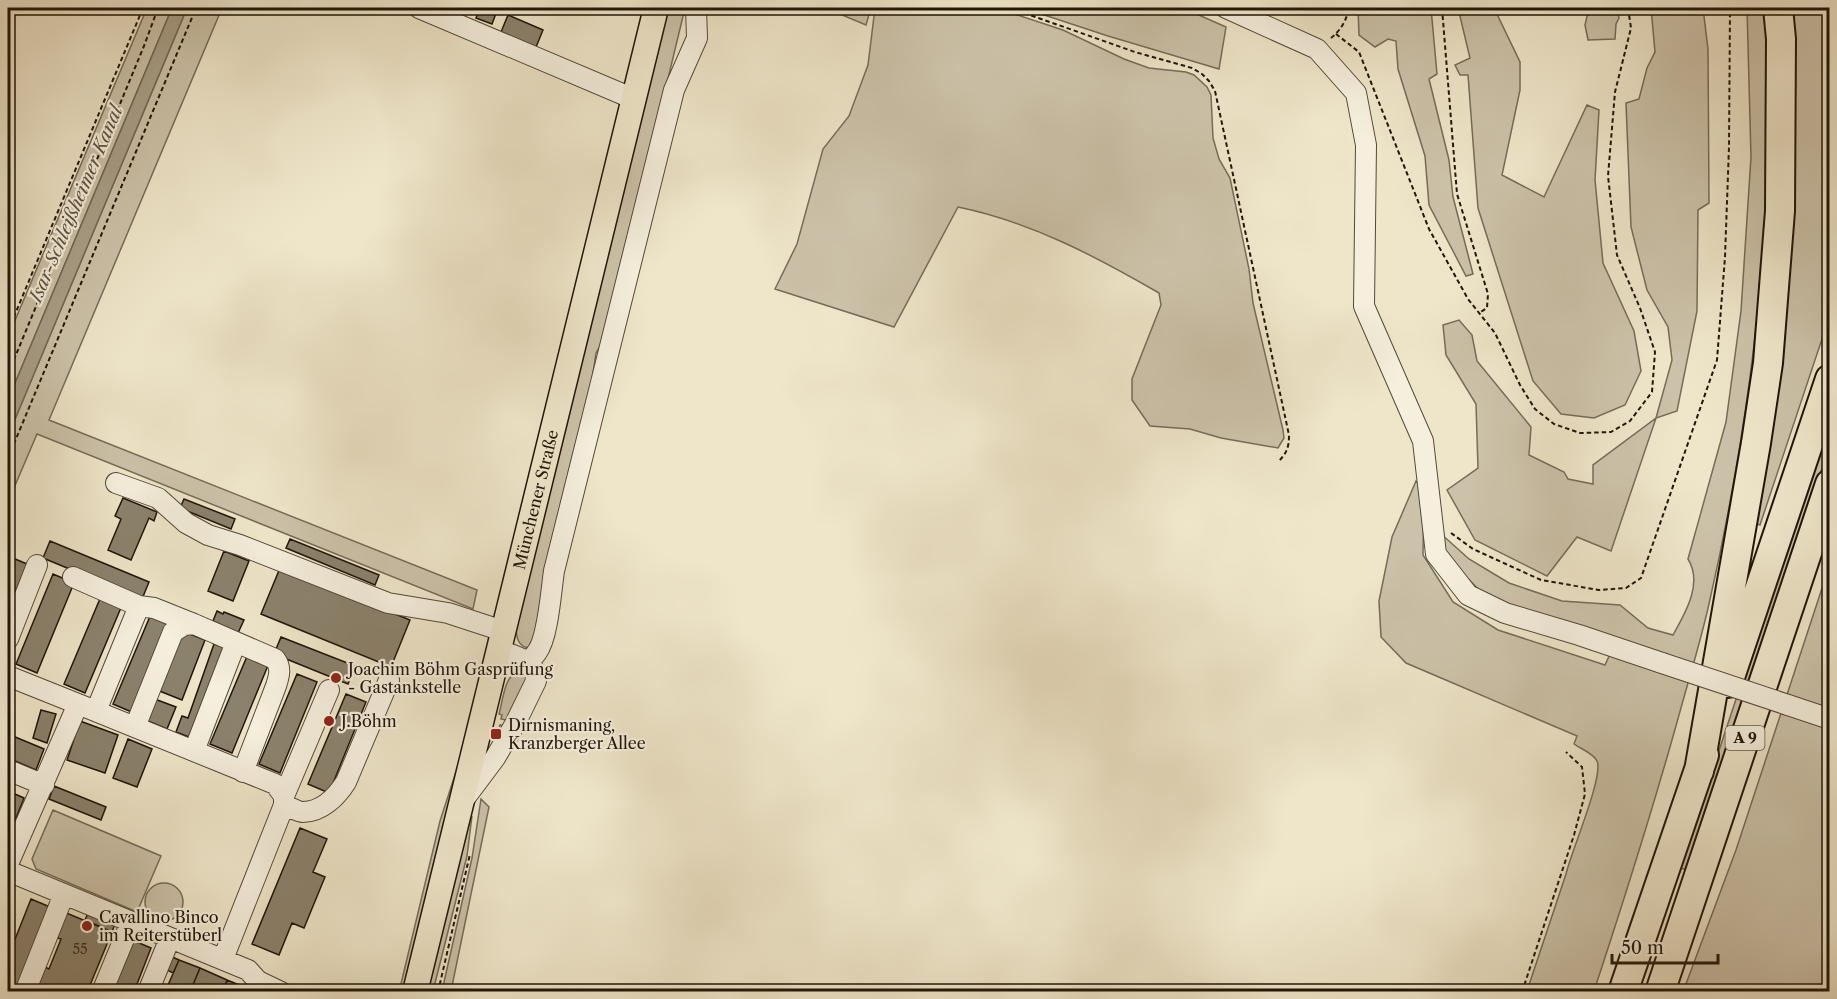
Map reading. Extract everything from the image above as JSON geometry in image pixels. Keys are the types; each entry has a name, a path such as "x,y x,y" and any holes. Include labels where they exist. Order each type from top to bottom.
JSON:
{"highway":[{"path":"1699,771 1768,363 1780,211 1778,8"},
{"name":"A 9","path":"1623,992 1830,379"},
{"name":"A 9","path":"1660,992 1830,484"}],"main road":[{"name":"Münchener Straße","path":"415,992 656,8"}],"street":[{"path":"419,8 634,99"},
{"path":"525,660 532,658 543,640 554,571 674,90 697,38 696,8"},
{"path":"1226,8 1317,49 1356,93 1365,145 1364,306 1423,441 1436,554 1468,595 1505,613 1579,635 1830,718"},
{"path":"116,483 158,498 186,523 208,535 251,549 388,603 448,613 500,640 532,666 536,674 534,688 495,758 462,802"},
{"path":"8,639 37,565"},
{"path":"72,576 139,606 154,608 275,659 279,664 280,672 243,772"},
{"path":"8,864 44,785 87,708 139,606"},
{"path":"135,727 174,632 184,625 194,624"},
{"path":"194,751 236,642"},
{"path":"8,676 275,784 284,800 303,812 321,807 337,796 346,782 389,680"},
{"path":"223,959 329,690"},
{"path":"8,770 44,785"},
{"path":"8,871 248,970 258,986 280,992"},
{"path":"25,992 64,894"},
{"path":"102,992 131,922"},
{"path":"148,992 170,938"}],"path":[{"path":"8,331 143,8"},
{"path":"8,374 140,57 158,8"},
{"path":"8,458 196,8"},
{"path":"1010,8 1135,52 1192,68 1202,74 1215,91 1288,428 1289,447 1285,456 1278,462"},
{"path":"1317,49 1336,34 1348,15 1348,8"},
{"path":"1442,8 1457,194 1488,294 1487,308 1479,313"},
{"path":"1336,34 1359,52 1429,229 1468,299 1495,333 1534,409 1554,424 1580,433 1611,432 1630,421 1652,392 1655,352 1640,308 1617,255 1608,177 1615,92 1631,28 1628,8"},
{"path":"1432,519 1473,549 1541,580 1599,590 1626,588 1641,578 1716,360 1725,257 1730,124 1730,8"},
{"path":"1522,992 1574,835 1585,794 1582,767 1566,752"}],"shaded area":[{"path":"147,8 172,8 8,400 8,337"},
{"path":"172,8 187,8 8,436 8,400"},
{"path":"187,8 222,8 49,420 477,590 473,609 37,434 8,502 8,436"},
{"path":"665,8 685,8 606,336 596,353 542,615 531,648 526,647 518,640 516,624"},
{"path":"829,8 871,8 866,25"},
{"path":"875,8 996,8 1063,30 1124,59 1149,68 1186,72 1194,75 1207,87 1211,95 1213,138 1219,159 1230,178 1249,269 1253,303 1283,430 1284,438 1278,448 1221,438 1190,429 1150,426 1132,400 1132,379 1161,305 1159,293 1087,253 1037,231 985,213 958,207 894,327 775,289 797,244 823,149 849,116 868,65"},
{"path":"1023,8 1183,8 1226,27 1219,69 1108,36"},
{"path":"1358,8 1431,8 1437,74 1429,79 1449,160 1453,197 1473,274 1466,276 1429,205 1425,156 1398,69 1396,41 1388,39 1375,47 1359,35"},
{"path":"1458,8 1494,8 1520,62 1520,90 1502,175 1544,197 1587,105 1599,110 1595,180 1603,263 1634,331 1641,371 1625,405 1594,418 1561,414 1533,381 1478,208 1468,75 1460,75 1455,65 1470,58"},
{"path":"1589,8 1617,8 1619,18 1616,24 1615,39 1588,40 1585,25"},
{"path":"1651,8 1703,8 1708,49 1709,203 1698,210 1697,311 1677,411 1656,418 1672,360 1668,327 1647,290 1631,227 1626,103 1639,99 1647,68 1655,52"},
{"path":"1747,8 1765,8 1768,158 1764,233 1749,383 1725,531 1709,604 1652,808 1594,991 1527,991 1592,798 1598,769 1597,761 1590,753 1574,744 1577,736 1406,663 1381,637 1379,601 1392,537 1416,481 1424,489 1423,555 1453,602 1498,630 1605,665 1610,654 1486,597 1441,551 1439,532 1469,559 1509,583 1562,601 1620,605 1648,628 1673,635 1683,617 1693,588 1694,578 1688,559 1726,422 1741,311 1751,157"},
{"path":"1788,8 1829,8 1829,318 1760,525 1752,522"},
{"path":"1459,320 1472,335 1477,361 1531,427 1529,455 1564,472 1568,479 1593,484 1593,465 1656,418 1611,551 1577,537 1547,576 1475,540 1447,490 1478,468 1476,404 1446,355 1443,325"},
{"path":"1829,419 1829,447 1688,870 1680,868"},
{"path":"1829,567 1828,992 1683,992 1736,850"},
{"path":"519,671 525,672 527,680 523,700 495,744 500,725 504,726 506,720 501,719 502,715 499,714 505,689 510,678"},
{"path":"465,744 405,991 399,992 440,821"},
{"path":"481,799 489,807 451,991 442,991 472,858"},
{"path":"53,810 161,856 137,912 36,869 32,859"},
{"path":"472,816 467,856 433,991 425,992 466,827"},
{"path":"164,883 177,889 183,902 177,915 164,921 151,915 145,902 151,889"}],"building":[{"path":"480,8 498,8 492,24 476,18"},
{"path":"508,15 543,30 534,52 499,37"},
{"path":"123,498 157,512 154,521 149,518 131,560 108,550 121,519 115,516"},
{"path":"184,499 235,519 231,529 180,508"},
{"path":"290,539 379,575 375,585 286,548"},
{"path":"50,541 149,582 142,599 43,558"},
{"path":"224,551 249,561 233,601 208,591"},
{"path":"8,556 27,564 8,610"},
{"path":"280,568 410,620 391,667 261,614"},
{"path":"53,574 74,583 37,673 16,664"},
{"path":"102,594 123,603 85,693 64,684"},
{"path":"217,611 244,620 238,633 213,621"},
{"path":"151,614 172,623 134,713 113,704"},
{"path":"180,630 205,640 182,700 157,690"},
{"path":"281,637 355,666 348,684 274,654"},
{"path":"214,644 226,648 194,739 176,732 182,716 188,718"},
{"path":"248,654 269,663 232,753 210,744"},
{"path":"297,674 317,682 280,773 259,764"},
{"path":"346,694 366,702 329,793 308,784"},
{"path":"152,698 176,707 167,729 143,719"},
{"path":"41,710 56,714 47,743 33,738"},
{"path":"80,721 118,735 105,773 67,760"},
{"path":"8,734 44,749 36,770 8,758"},
{"path":"128,739 152,749 137,787 113,778"},
{"path":"54,786 106,807 101,820 49,799"},
{"path":"8,791 24,798 16,818 8,815"},
{"path":"300,828 327,839 313,872 325,877 304,928 292,923 279,955 252,944"},
{"path":"31,899 50,907 16,992 8,992 8,957"},
{"path":"64,912 112,932 88,990 91,992 40,992 32,986 41,965 49,969 61,939 54,937"},
{"path":"88,913 115,924 112,932 85,920"},
{"path":"132,940 151,948 134,992 112,992"},
{"path":"170,956 179,960 173,973 165,969"},
{"path":"179,960 200,968 190,992 165,992"},
{"path":"200,968 227,980 223,992 190,992"},
{"path":"227,980 249,989 248,992 223,992"}],"place":[{"name":"Joachim Böhm Gasprüfung - Gastankstelle","path":"336,678"},
{"name":"J.Böhm","path":"329,721"},
{"name":"Dirnismaning, Kranzberger Allee","path":"496,734"},
{"name":"Cavallino Binco im Reiterstüberl","path":"87,926"}],"water label":[{"name":"Isar-Schleißheimer Kanal","path":"76,204"}]}
